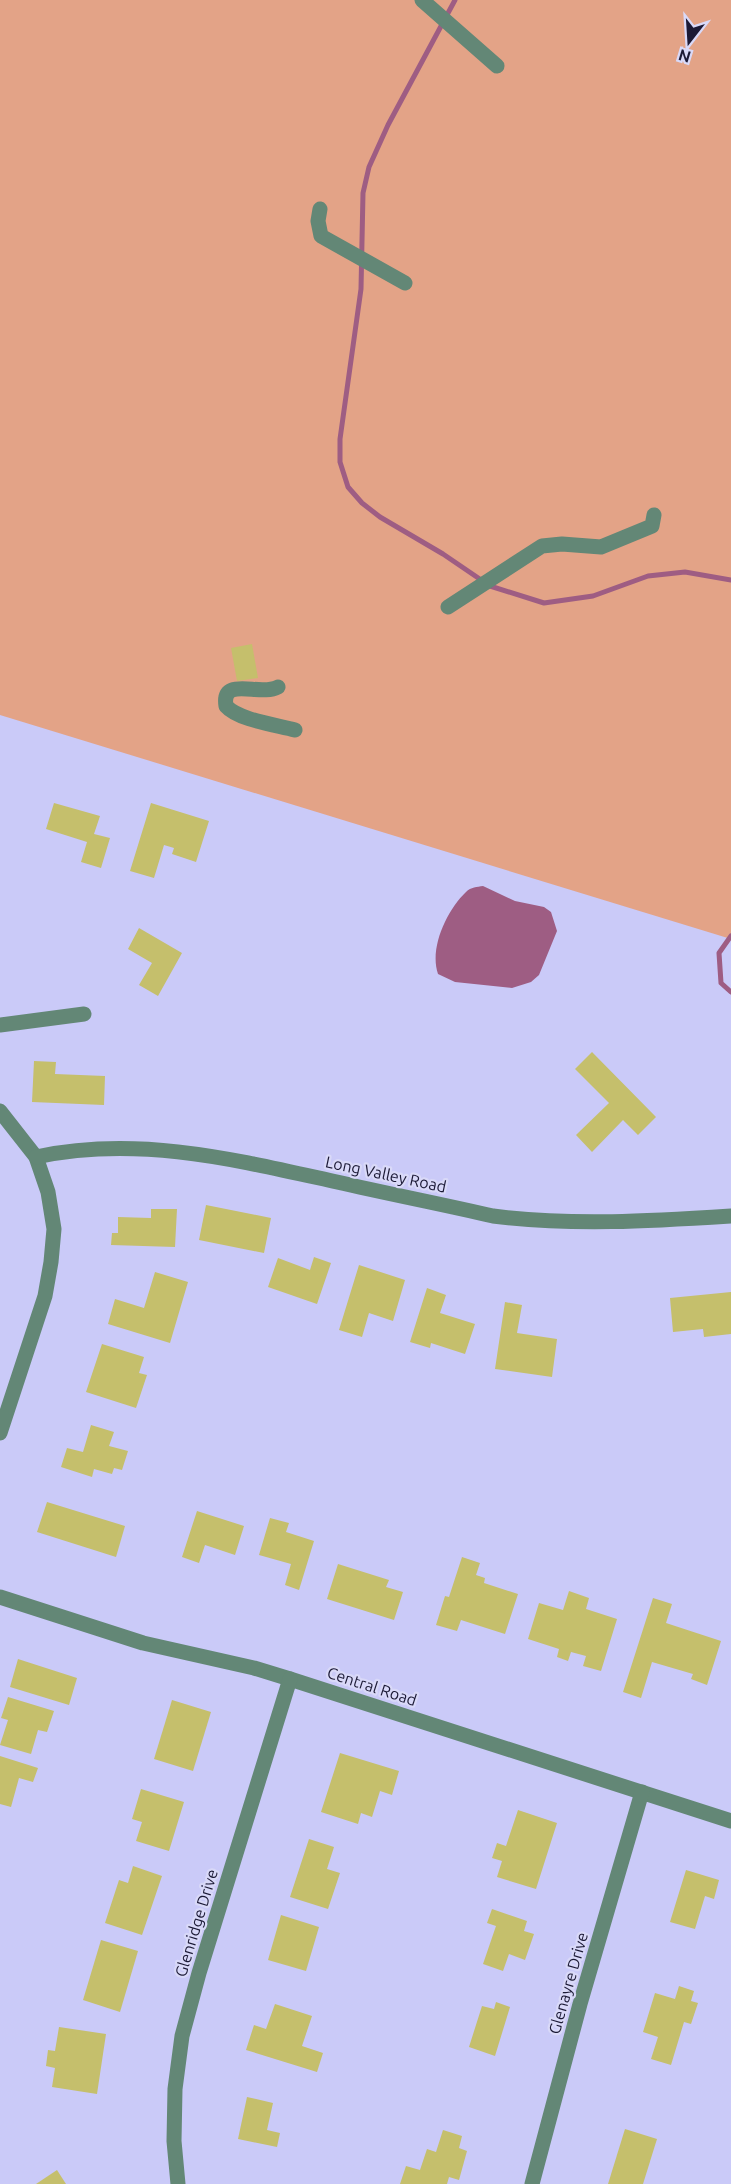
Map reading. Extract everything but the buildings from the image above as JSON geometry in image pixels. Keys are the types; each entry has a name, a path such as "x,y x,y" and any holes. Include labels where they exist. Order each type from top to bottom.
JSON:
{"street":[{"path":"426,4 497,66"},
{"path":"320,209 318,221 321,236 405,283"},
{"path":"448,607 542,546 562,544 601,547 652,526 654,515"},
{"path":"278,687 268,692 238,687 230,690 226,696 226,706 240,715 295,730"},
{"path":"0,1025 84,1014"},
{"path":"0,1111 36,1157 48,1192 54,1229 45,1296 0,1433"},
{"name":"Long Valley Road","path":"36,1157 69,1150 116,1148 202,1153 493,1216 558,1223 731,1216"},
{"name":"Central Road","path":"0,1597 143,1643 254,1668 290,1679 731,1821"},
{"name":"Glenridge Drive","path":"178,2184 174,2141 175,2089 182,2036 199,1973 290,1679"},
{"name":"Glenayre Drive","path":"532,2184 580,2004 642,1792"}],"shaded area":[{"path":"0,0 731,0 731,939 0,715"},
{"path":"483,886 515,901 544,907 551,912 557,931 539,975 531,982 512,988 455,982 438,974 436,953 446,919 466,892"}],"waterway":[{"path":"455,0 388,125 369,167 363,193 361,289 340,439 340,462 348,487 362,503 380,517 443,554 490,586 544,603 593,596 648,576 685,572 731,580"},
{"path":"731,936 719,953 721,983 731,992"}]}
